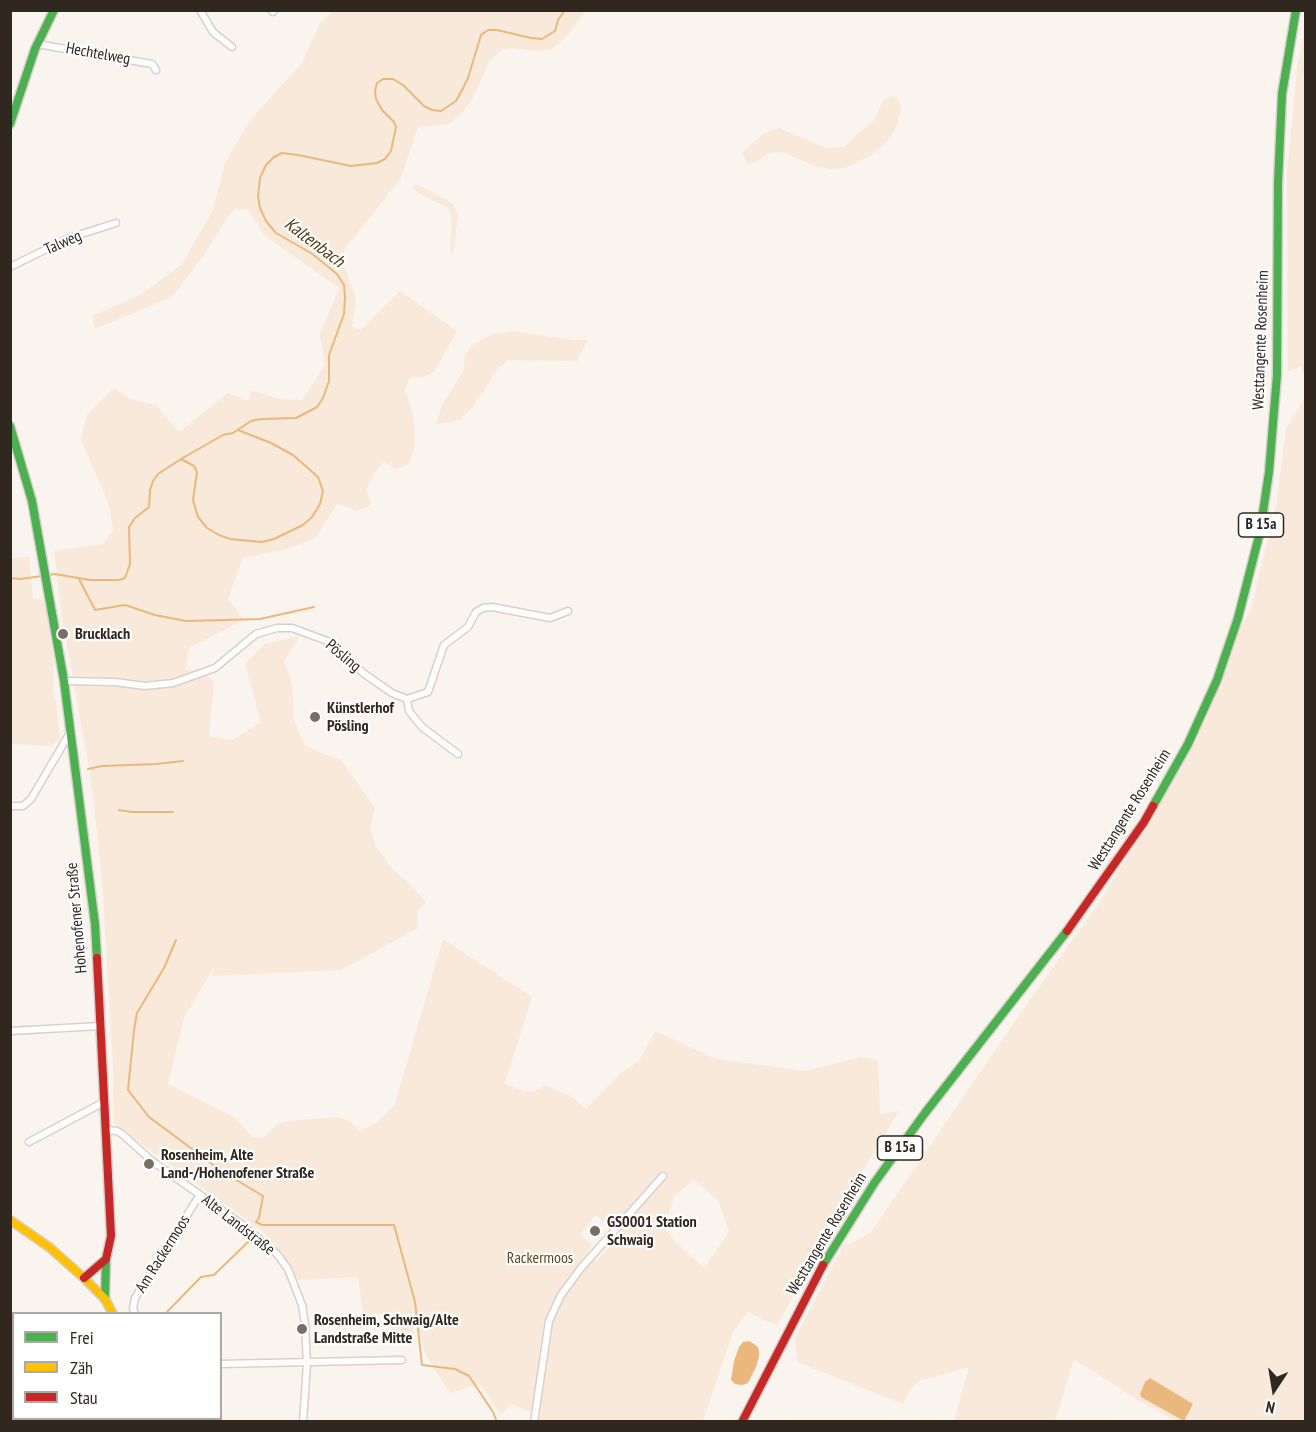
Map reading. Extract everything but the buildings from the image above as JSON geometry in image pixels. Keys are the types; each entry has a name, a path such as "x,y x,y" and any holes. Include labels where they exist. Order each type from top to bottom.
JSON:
{"main road":[{"path":"10,124 37,44 54,10"},
{"name":"Westtangente Rosenheim","path":"742,1422 815,1277 841,1234 925,1113 1063,936 1144,822 1188,744 1217,680 1250,576 1260,532 1269,472 1277,375 1278,183 1282,93 1296,10"},
{"name":"Hohenofener Straße","path":"10,426 32,501 64,681 95,924 111,1236 106,1259 105,1299"},
{"path":"10,1220 50,1247 105,1299 112,1312"},
{"path":"84,1278 106,1259"}],"street":[{"path":"200,10 213,32 232,47"},
{"name":"Hechtelweg","path":"37,44 152,64 156,70"},
{"name":"Talweg","path":"10,267 69,238 116,223"},
{"path":"459,754 422,727 409,711 407,699 428,692 444,645 468,627 476,612 483,608 492,607 550,618 568,611"},
{"name":"Pösling","path":"64,681 115,682 145,686 173,683 215,668 256,634 277,628 292,628 330,642 363,673 392,693 407,699"},
{"path":"10,806 23,806 31,799 71,731"},
{"path":"10,1031 100,1026"},
{"path":"29,1142 104,1102"},
{"name":"Alte Landstraße","path":"105,1130 122,1134 152,1161 240,1223 277,1254 288,1269 302,1305 306,1329 307,1364 303,1422"},
{"path":"534,1422 549,1321 561,1295 581,1268 663,1176"},
{"name":"Am Rackermoos","path":"134,1312 135,1298 200,1196"},
{"path":"222,1364 307,1364 402,1360"}],"green space":[{"name":"Rackermoos","path":"332,11 586,11 566,37 552,49 501,50 489,62 473,97 463,112 449,124 418,127 401,178 344,250 343,261 356,299 352,326 360,330 400,291 457,331 435,371 424,377 410,377 405,390 414,417 415,445 409,464 395,469 384,462 373,475 366,490 371,505 356,511 338,503 315,538 291,548 243,558 228,599 244,620 189,648 186,670 202,671 214,682 209,736 233,740 261,722 245,664 265,644 300,636 284,661 292,684 294,720 305,746 342,761 375,808 370,828 375,845 394,871 407,881 426,902 417,912 418,928 341,970 212,976 215,965 184,1018 168,1084 234,1117 253,1137 264,1137 279,1123 298,1120 338,1117 349,1121 360,1131 376,1123 395,1104 443,939 532,997 505,1083 524,1092 535,1091 544,1085 571,1096 586,1109 621,1073 639,1061 655,1031 716,1059 806,1071 861,1057 878,1060 880,1114 899,1111 834,1218 777,1326 748,1312 733,1332 703,1421 538,1421 539,1415 510,1404 501,1415 480,1384 450,1393 425,1354 415,1314 363,1314 358,1277 298,1280 282,1253 262,1231 114,1124 103,895 96,822 89,768 62,618 54,551 103,544 113,530 109,504 81,439 87,415 114,388 130,399 156,405 179,432 228,393 249,401 251,390 280,399 302,400 325,365 320,334 339,288 264,235 248,209 236,209 229,215 204,255 172,297 95,329 92,316 140,295 181,265 213,210 225,163 251,119 302,63 320,23","holes":["694,1180 718,1200 729,1232 704,1268 674,1241 664,1226 674,1197","595,1215 621,1233 596,1262 584,1257 592,1246 580,1235"]},
{"path":"1305,27 1306,380 1301,366 1288,372 1287,172 1297,70"},
{"path":"894,96 899,100 901,107 897,126 886,143 870,156 845,168 831,169 814,166 783,152 770,153 752,164 747,163 742,153 763,134 779,128 826,148 843,147 874,120 884,99"},
{"path":"413,185 419,185 453,204 458,214 452,255 450,249 452,223 449,208 422,195 413,189"},
{"path":"513,331 588,340 577,361 508,360 498,369 474,405 460,420 436,424 442,405 464,370 465,356 471,346 493,334"},
{"path":"1305,392 1305,1421 1175,1421 1074,1359 1055,1421 954,1421 969,1367 919,1381 911,1388 903,1404 797,1362 795,1338 844,1244 849,1245 871,1232 1103,897 1195,743 1226,671 1242,625 1250,612 1276,507 1286,428 1304,399"},
{"path":"29,557 33,599 45,600 54,664 53,690 60,740 50,746 11,744 11,558"},
{"path":"412,1316 414,1339 391,1341 391,1319"}],"shaded area":[{"path":"749,1341 759,1350 756,1367 748,1383 735,1384 731,1380 734,1361 739,1347 743,1342"},
{"path":"1150,1378 1193,1404 1184,1421 1141,1397 1145,1382"}],"waterway":[{"name":"Kaltenbach","path":"48,575 55,574 90,580 125,578 130,564 129,527 135,518 149,507 150,490 158,474 251,421 296,418 317,407 323,398 329,381 329,355 344,314 344,285 337,274 311,253 276,233 266,221 258,196 260,178 266,165 282,153 351,166 377,163 385,159 391,151 396,127 376,99 377,83 383,79 393,79 403,85 424,106 441,111 456,101 462,90 481,35 488,30 497,30 542,39 555,31 558,20 565,10"},
{"name":"Kaltenbach","path":"181,459 194,466 197,472 193,500 198,517 207,528 219,535 230,539 262,542 274,539 303,525 312,517 320,504 323,491 318,477 293,455 271,443 238,430"},
{"name":"Kaltenbach","path":"10,578 42,576"},
{"path":"79,579 95,610 125,605 155,615 186,621 260,619 314,607"},
{"path":"88,769 102,766 183,761"},
{"path":"119,810 173,812"},
{"path":"176,940 164,968 137,1013 128,1090 149,1117 223,1172 263,1196 259,1218 256,1222 262,1225 394,1225 415,1302 422,1365 455,1369 469,1376 497,1422"},
{"path":"167,1312 201,1277 214,1275 250,1240"}],"traffic: fast":[{"path":"10,124 35,49 54,10"},
{"path":"1153,806 1188,744 1217,680 1238,618 1260,532 1269,472 1277,375 1278,183 1282,94 1296,10"},
{"path":"10,426 32,501 64,681 95,924 97,958"},
{"path":"823,1265 875,1182 925,1113 1067,931"},
{"path":"105,1299 106,1259"}],"traffic: slow":[{"path":"10,1220 49,1247 84,1278 105,1299 112,1312"}],"traffic: jam":[{"path":"1067,931 1153,806"},
{"path":"84,1278 106,1259 111,1236 97,958"},
{"path":"742,1422 823,1265"}],"place":[{"name":"Brucklach","path":"63,634"},
{"name":"Künstlerhof Pösling","path":"315,717"},
{"name":"Rosenheim, Alte Land-/Hohenofener Straße","path":"149,1164"},
{"name":"GS0001 Station Schwaig","path":"595,1231"},
{"name":"Rosenheim, Schwaig/Alte Landstraße Mitte","path":"302,1329"}]}
